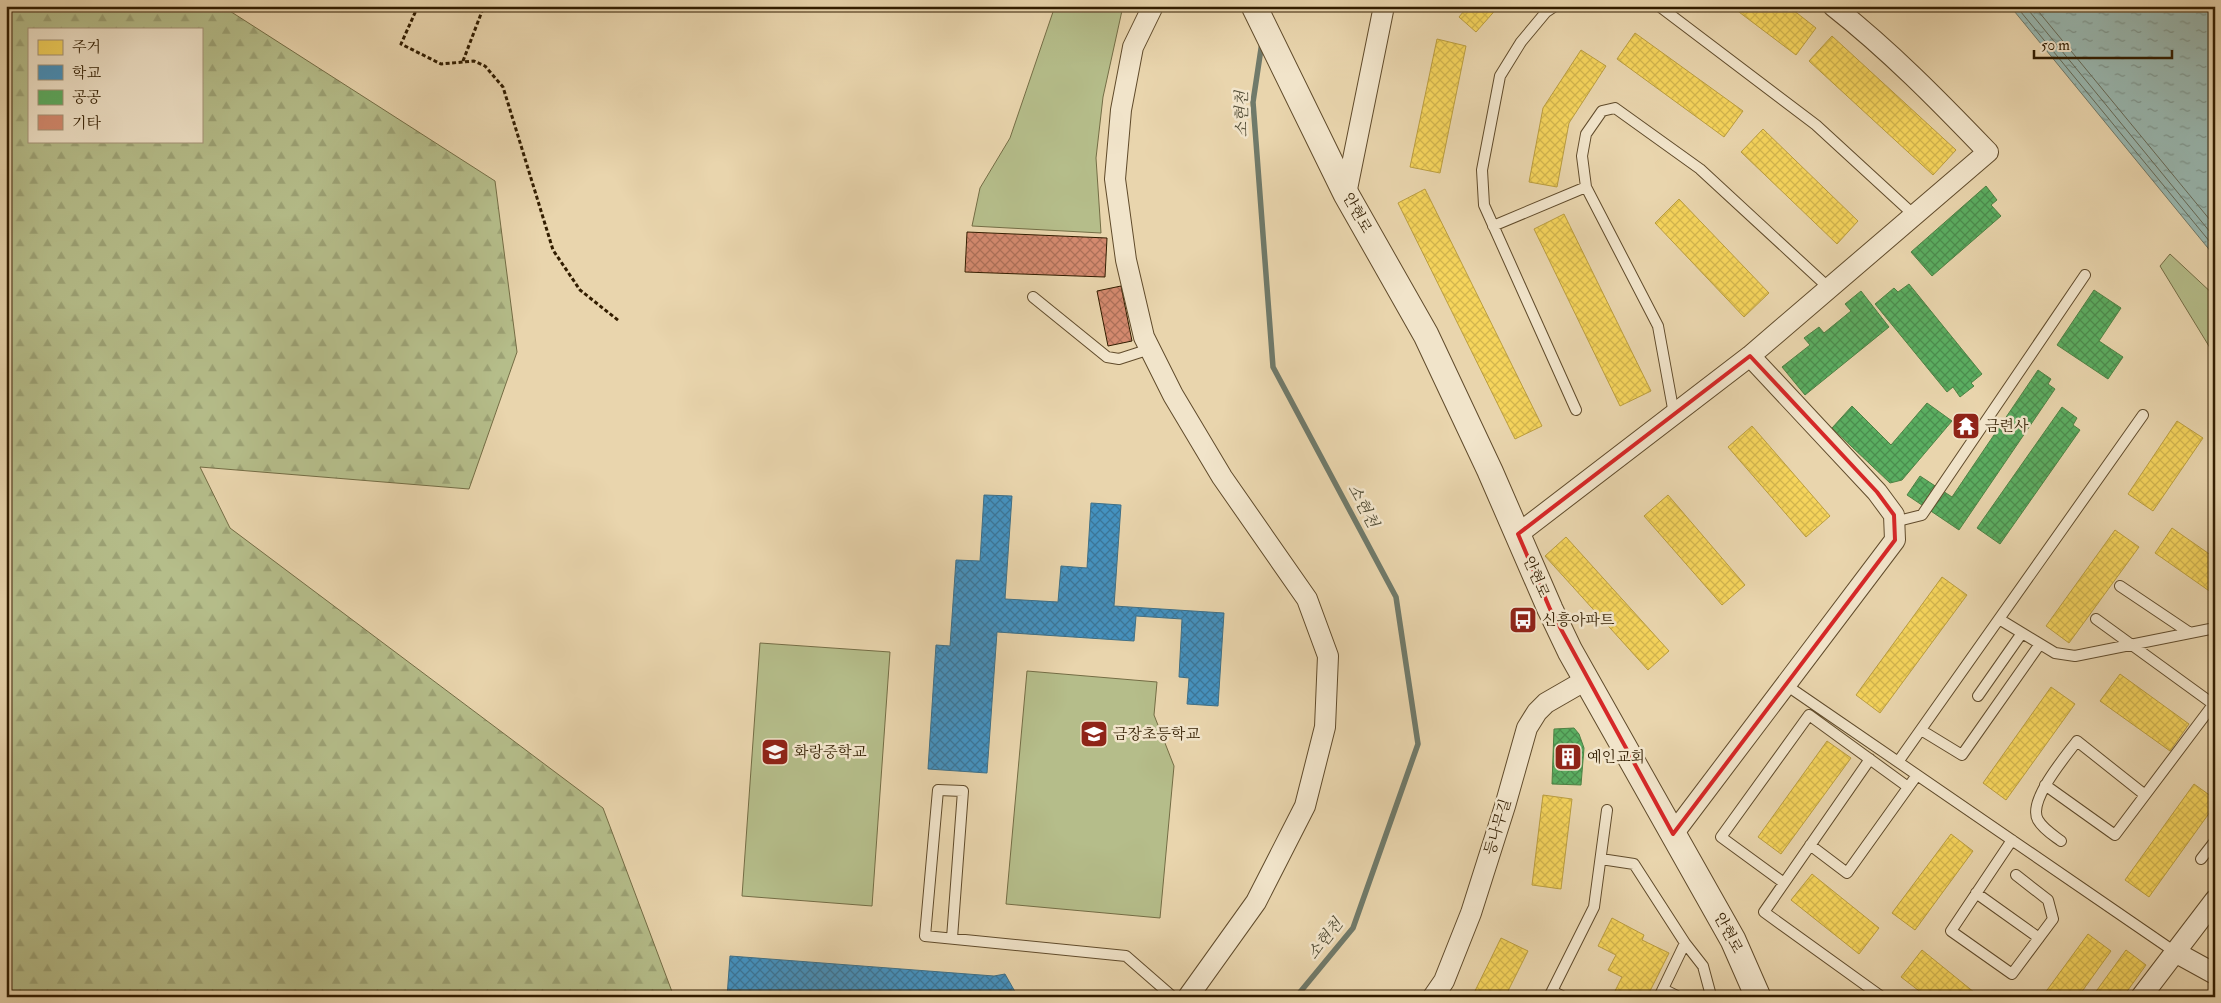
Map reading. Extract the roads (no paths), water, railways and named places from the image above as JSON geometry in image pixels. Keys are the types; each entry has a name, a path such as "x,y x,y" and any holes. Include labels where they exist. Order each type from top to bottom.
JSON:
{"street":[{"path":"1153,6 1134,47 1121,110 1115,179 1126,260 1144,337 1172,395 1222,477 1307,599 1328,656 1325,727 1305,806 1256,902 1188,997"},
{"name":"안현로","path":"1254,6 1346,194 1426,334 1518,534 1550,609 1586,680 1733,940 1758,997"},
{"path":"1346,194 1384,6"},
{"path":"1518,534 1750,356 1988,152 1922,84 1862,29 1833,6"},
{"path":"1672,834 1895,540 1894,514 1877,492 1750,356"},
{"name":"등나무길","path":"1434,997 1444,981 1471,913 1505,806 1526,728 1546,703 1586,680"},
{"path":"2142,997 2215,900"},
{"path":"2175,952 2215,974"}],"lane":[{"path":"1555,6 1546,12 1521,42 1500,76 1482,170 1484,205 1576,410"},
{"path":"1659,6 1816,124 1914,215"},
{"path":"1674,414 1658,326 1586,187 1582,156 1586,134 1602,111 1615,108 1700,169 1829,288"},
{"path":"1493,226 1586,187"},
{"path":"1894,522 1922,515 2085,275"},
{"path":"1033,297 1107,357 1119,359 1150,349"},
{"path":"1898,762 2144,415"},
{"path":"2120,586 2190,633"},
{"path":"1999,619 2054,653 2074,656 2215,628"},
{"path":"2045,785 2115,835 2214,703 2096,619"},
{"path":"1978,696 2022,633"},
{"path":"1921,730 1962,755 2040,644"},
{"path":"1786,685 2175,952"},
{"path":"1784,883 1721,837 1809,715 1908,787"},
{"path":"2061,841 2048,832 2036,818 2036,805 2045,785 2077,741 2145,794"},
{"path":"1870,759 1764,912 1882,997"},
{"path":"1810,845 1847,873 1917,775"},
{"path":"952,938 963,791 938,790 925,936 1126,956 1173,997"},
{"path":"1564,997 1550,994 1594,907 1607,810"},
{"path":"2012,840 1951,931 2012,974 2053,920 2048,900 2016,875"},
{"path":"2202,859 2215,841"},
{"path":"1601,859 1634,864 1685,943 1703,966 1710,992 1708,997"},
{"path":"1976,893 2039,938"},
{"path":"1679,997 1661,993 1685,943"}],"water":[{"path":"2010,6 2215,6 2215,255 2212,253"}],"waterway":[{"name":"소현천","path":"1262,42 1253,102 1273,367 1396,597 1418,744 1353,928 1296,997"}],"place":[{"name":"금련사","path":"1966,426"},
{"name":"신흥아파트","path":"1523,620"},
{"name":"금장초등학교","path":"1094,734"},
{"name":"화랑중학교","path":"775,752"},
{"name":"예인교회","path":"1568,757"}]}
